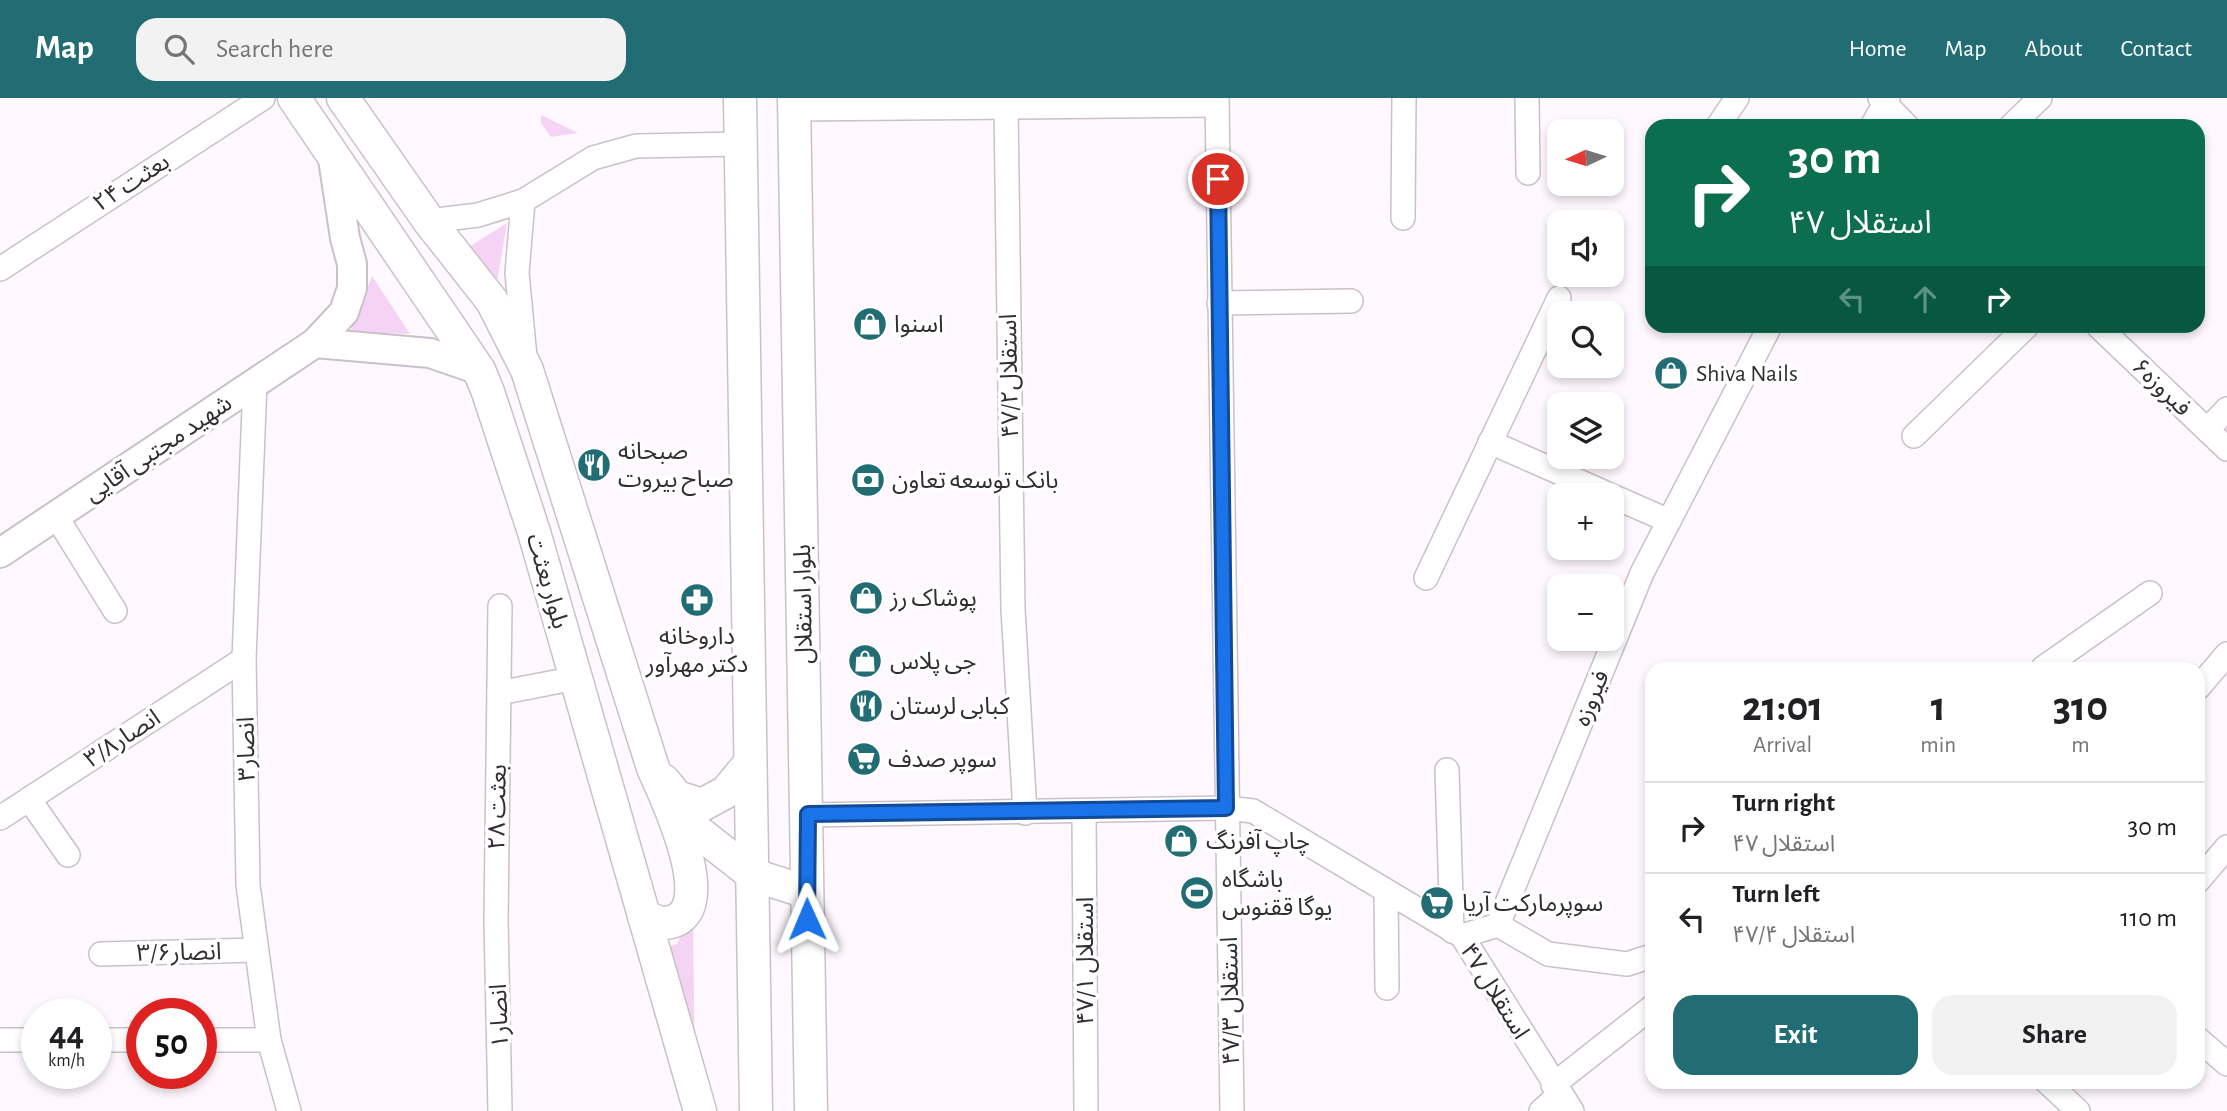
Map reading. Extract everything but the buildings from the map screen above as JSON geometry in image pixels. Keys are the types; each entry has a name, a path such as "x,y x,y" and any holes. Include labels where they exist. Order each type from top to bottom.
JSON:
{"main road":[{"name":"بلوار بعثت","path":"294,98 479,370 534,532 700,1111"},
{"name":"بلوار بعثت","path":"343,98 429,221 492,301 527,370 653,768 673,812 694,883 693,897 683,915 666,923 644,917"},
{"path":"740,98 756,1111"},
{"name":"بلوار استقلال","path":"794,103 811,1111"},
{"path":"653,768 677,797 702,805 726,792 750,763"},
{"path":"673,812 753,875 807,892"}],"street":[{"name":"بعثت ۲۴","path":"0,269 263,98"},
{"path":"1404,98 1404,218"},
{"path":"1527,98 1528,173"},
{"path":"1723,119 1737,98"},
{"path":"2018,119 2040,98"},
{"path":"1875,119 1884,99 1901,119"},
{"path":"794,103 1006,107 1217,101"},
{"name":"۴۷/۳ استقلال","path":"1217,101 1232,1111"},
{"name":"استقلال۴۷/۲","path":"1006,107 1013,609 1025,813"},
{"path":"429,221 478,215 523,201 593,158 636,146 740,144"},
{"name":"شهید مجتبی آقایی","path":"0,553 315,343 344,312 352,288 352,264 345,238 333,159"},
{"path":"523,201 517,273 527,370"},
{"path":"1426,578 1559,298"},
{"path":"1219,303 1351,301"},
{"name":"فیروزه","path":"1498,925 1642,573 1766,333"},
{"path":"1914,436 2020,333"},
{"name":"فیروزه۶","path":"2105,333 2227,449"},
{"path":"315,343 430,353 479,370"},
{"name":"انصار۳","path":"255,383 244,659 248,885 268,1040 289,1111"},
{"path":"2207,430 2227,409"},
{"path":"1490,442 1582,483"},
{"path":"1624,502 1669,521"},
{"path":"56,516 115,611"},
{"path":"2052,662 2150,593"},
{"name":"بعثت ۲۸","path":"496,920 500,606"},
{"path":"2205,680 2227,653"},
{"name":"انصار۳/۸","path":"0,818 244,659"},
{"path":"499,693 576,678"},
{"path":"1447,770 1457,933 1498,925 1548,954 1627,964 1645,958"},
{"path":"29,799 68,855"},
{"name":"۴۷ استقلال","path":"808,814 1025,813 1226,808 1253,811 1457,933 1562,1097"},
{"name":"۴۷/۱ استقلال","path":"1084,811 1086,1111"},
{"path":"2205,873 2227,847"},
{"path":"1386,892 1387,988"},
{"name":"انصار۱","path":"496,920 500,1111"},
{"name":"انصار۳/۶","path":"101,954 256,950"},
{"path":"1541,1111 1562,1097 1645,1014"},
{"path":"0,1040 21,1040"},
{"path":"217,1040 268,1040"},
{"path":"2205,1045 2227,1064"},
{"path":"2054,1089 2078,1111"}],"shaded area":[{"path":"541,115 578,133 551,137 541,123"},
{"path":"507,223 496,288 467,248"},
{"path":"372,276 410,334 350,332"},
{"path":"693,909 695,1090 652,950 677,944"}],"place":[{"name":"اسنوا","path":"870,324"},
{"name":"Shiva Nails","path":"1671,373"},
{"name":"صبحانه صباح بیروت","path":"594,465"},
{"name":"بانک توسعه تعاون","path":"868,480"},
{"name":"پوشاک رز","path":"866,598"},
{"name":"داروخانه دکتر مهرآور","path":"697,600"},
{"name":"جی پلاس","path":"865,661"},
{"name":"کبابی لرستان","path":"866,706"},
{"name":"سوپر صدف","path":"864,759"},
{"name":"چاپ آفرنگ","path":"1181,841"},
{"name":"باشگاه یوگا ققنوس","path":"1197,893"},
{"name":"سوپرمارکت آریا","path":"1437,903"}],"route":[{"path":"807,919 808,814 1025,813 1226,808 1218,179"}]}
